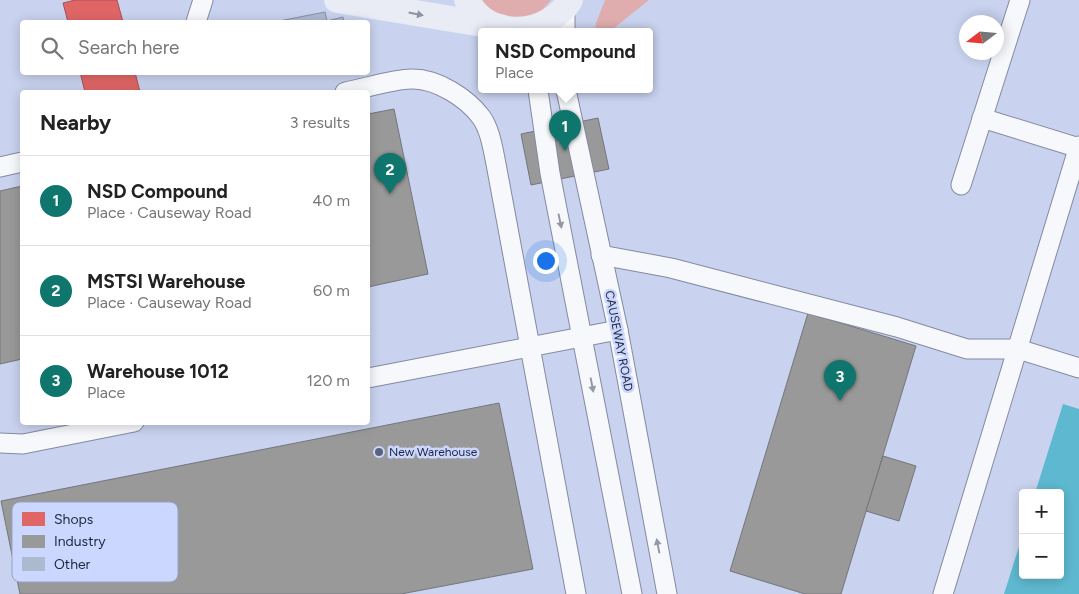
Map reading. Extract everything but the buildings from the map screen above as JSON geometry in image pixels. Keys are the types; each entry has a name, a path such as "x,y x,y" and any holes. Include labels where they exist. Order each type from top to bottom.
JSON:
{"main road":[{"path":"337,0 500,28"},
{"path":"467,0 483,19 507,28"},
{"path":"535,28 552,21 568,4"}],"street":[{"path":"197,20 203,0"},
{"path":"961,185 1020,0"},
{"path":"565,28 568,4"},
{"path":"355,90 412,78 430,81 458,97 482,118 490,136 576,594"},
{"path":"538,93 550,173 632,594"},
{"name":"CAUSEWAY ROAD","path":"567,93 618,330 667,594"},
{"path":"942,594 1079,147 982,118"},
{"path":"0,166 20,162"},
{"path":"601,255 671,268 897,327 967,349 1018,349 1079,368"},
{"path":"370,378 618,330"},
{"path":"0,443 23,444 119,425"}],"shaded area":[{"path":"482,0 551,0 536,17 508,22 485,6"},
{"path":"605,0 649,0 614,28 595,28"}],"water":[{"path":"1063,404 1079,409 1079,594 1004,594 1019,547 1019,579 1064,579 1064,489 1036,489"}],"place":[{"name":"NSD Compound","path":"565,151"},
{"name":"MSTSI Warehouse","path":"390,194"},
{"name":"Warehouse 1012","path":"840,401"},
{"name":"New Warehouse","path":"379,452"}]}
